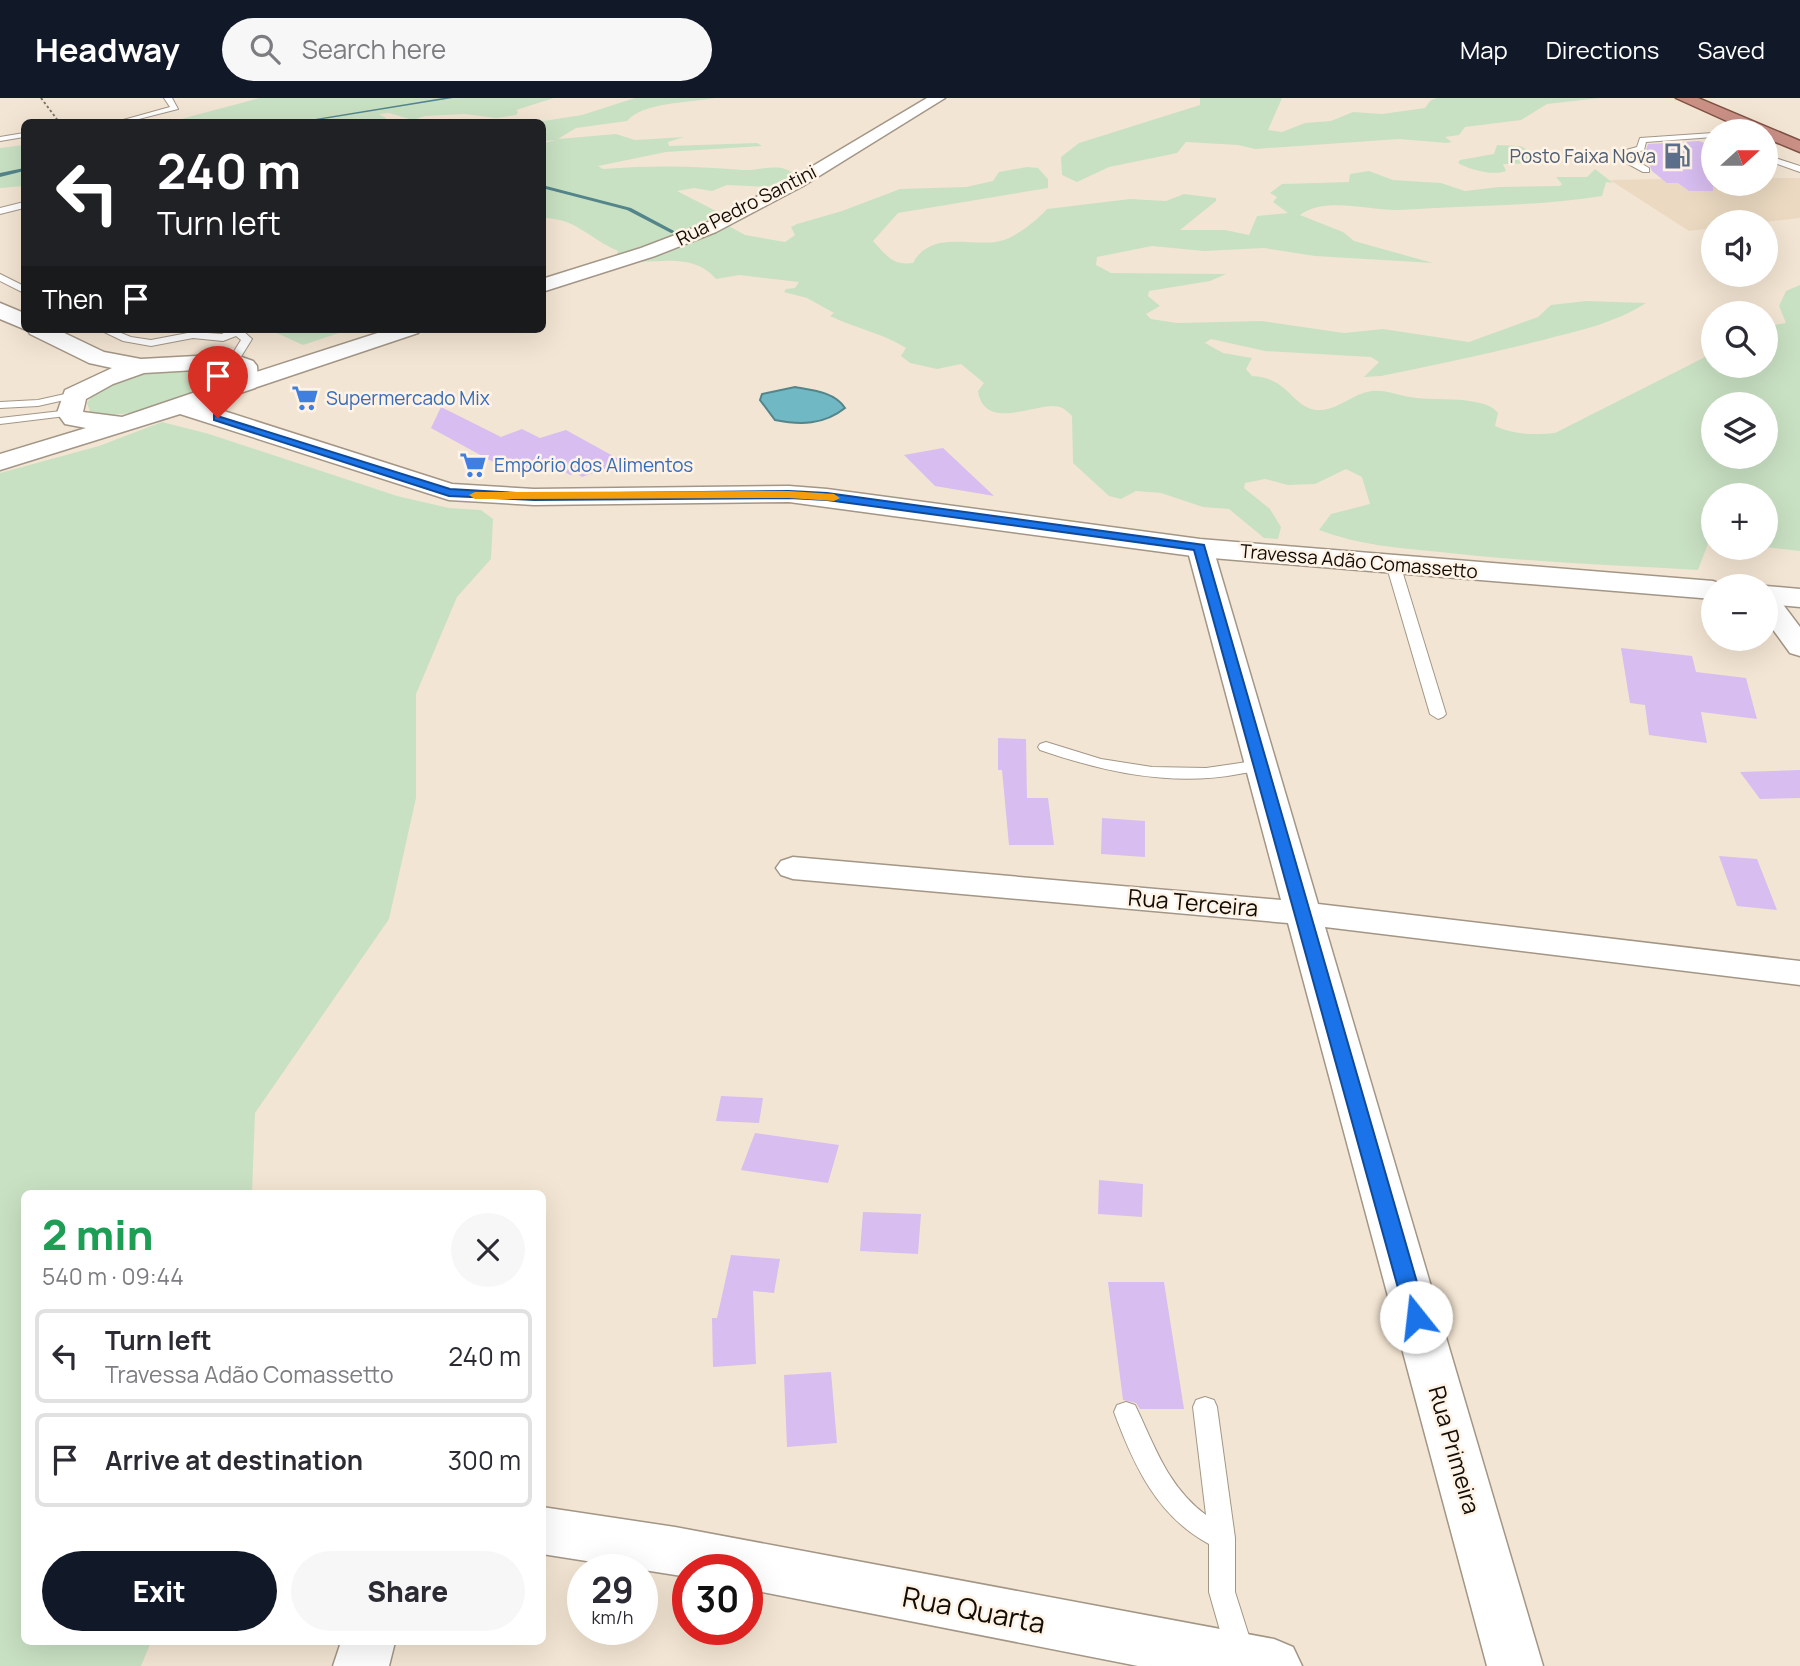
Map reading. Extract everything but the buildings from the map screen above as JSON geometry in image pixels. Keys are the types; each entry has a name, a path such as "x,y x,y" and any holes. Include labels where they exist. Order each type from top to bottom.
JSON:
{"highway":[{"path":"1684,98 1729,119"},
{"path":"1778,139 1800,147"}],"street":[{"name":"Rua Pedro Santini","path":"546,285 651,252 708,229 812,173 938,98"},
{"path":"0,310 21,320"},
{"path":"44,333 100,368 167,364 241,370 321,359 399,333"},
{"path":"29,452 60,434 100,368"},
{"path":"0,462 181,406 241,370"},
{"name":"Travessa Adão Comassetto","path":"181,406 449,492 534,497 789,494 1199,548 1701,589"},
{"path":"73,409 124,425"},
{"name":"Rua Primeira","path":"1199,548 1515,1666"},
{"path":"1778,596 1800,598"},
{"path":"1778,617 1800,647"},
{"name":"Rua Terceira","path":"793,867 1303,913 1800,973"},
{"name":"Rua Quarta","path":"546,1531 676,1551 1259,1664"},
{"path":"361,1666 367,1645"}],"lane":[{"path":"132,119 173,109 175,107 167,98"},
{"path":"0,139 21,136"},
{"path":"1646,170 1623,159 1622,154 1641,148 1643,140 1701,136"},
{"path":"1778,161 1800,169"},
{"path":"0,211 21,206"},
{"path":"0,277 21,288"},
{"path":"111,333 124,339 154,344 194,333"},
{"path":"198,333 204,338 219,338 230,333"},
{"path":"240,333 247,339 241,370"},
{"path":"167,364 179,338"},
{"path":"38,403 73,409 2,421 2,405 38,403"},
{"path":"1393,564 1438,714"},
{"path":"1046,747 1088,763 1138,772 1182,775 1261,765"},
{"path":"1205,1407 1222,1538 1222,1592 1259,1664"},
{"path":"1126,1412 1144,1462 1178,1507 1202,1529 1222,1538"}],"path":[{"path":"41,98 56,119"}],"shaded area":[{"path":"1701,178 1701,196 1778,196 1778,178 1800,178 1800,218 1778,220 1778,210 1701,210 1701,230 1689,231 1610,180"}],"green space":[{"path":"260,98 554,98 516,110 516,115 496,118 465,114 410,119 389,113 379,114 386,119 181,119"},
{"path":"635,98 715,98 655,107 634,115 627,121 576,128 558,139 616,134 635,140 684,137 668,142 669,146 757,143 762,146 666,152 598,166 603,169 673,166 743,170 783,168 795,175 767,187 727,185 712,191 694,188 677,191 716,211 684,233 616,256 618,251 573,225 546,218 546,142 556,140 546,141 546,121 582,115"},
{"path":"1200,98 1282,98 1268,130 1282,132 1305,123 1331,121 1353,112 1382,114 1425,108 1431,100 1437,98 1600,98 1547,104 1521,120 1465,127 1459,135 1445,137 1452,142 1447,143 1399,139 1255,149 1238,145 1186,142 1177,153 1109,167 1077,182 1062,175 1061,157 1079,143 1200,105"},
{"path":"21,145 21,186 0,188 0,148"},
{"path":"1497,145 1520,146 1547,160 1546,163 1503,164 1506,171 1488,173 1458,163 1460,160 1494,154"},
{"path":"1027,167 1038,168 1048,179 1048,188 898,213 873,241 895,261 913,263 932,245 997,242 1009,238 1030,225 1047,209 1130,199 1166,201 1184,194 1216,198 1216,201 1180,230 1225,230 1249,235 1257,216 1288,213 1273,202 1277,197 1270,193 1282,184 1349,182 1350,174 1369,171 1393,180 1441,183 1465,191 1499,187 1560,186 1562,184 1556,177 1587,177 1595,169 1613,183 1606,182 1602,196 1526,204 1399,210 1335,205 1310,209 1300,215 1343,232 1354,241 1433,263 1315,256 1264,248 1204,251 1152,246 1097,257 1096,265 1111,273 1226,274 1210,281 1149,291 1148,296 1160,306 1146,314 1151,319 1177,323 1262,321 1344,333 1383,329 1469,342 1538,317 1551,305 1586,301 1646,303 1608,322 1581,330 1381,376 1364,377 1379,362 1371,357 1265,351 1211,339 1205,343 1223,353 1252,358 1246,369 1252,376 1275,382 1308,408 1324,410 1373,391 1419,398 1463,400 1494,409 1498,413 1495,426 1517,433 1532,434 1555,433 1701,359 1701,378 1778,378 1778,324 1786,323 1779,306 1786,291 1800,285 1800,551 1778,548 1778,483 1701,483 1702,560 1698,570 1504,558 1364,542 1319,530 1331,514 1370,504 1362,477 1346,469 1315,484 1288,485 1265,479 1245,483 1244,488 1270,509 1281,527 1278,539 1264,538 1229,509 1203,507 1161,493 1136,491 1121,499 1109,496 1073,463 1072,416 1066,410 1053,406 1009,413 989,410 982,403 978,391 984,383 961,364 937,369 910,363 901,356 906,348 830,316 834,313 807,298 784,292 786,289 795,288 799,282 739,275 716,279 700,266 691,263 640,262 727,225 745,235 785,242 795,235 791,227 797,224 842,211 900,189 966,187 993,181 999,172"},
{"path":"277,333 339,333 303,345"},
{"path":"225,366 236,370 236,379 146,410 109,415 91,414 87,403 99,390 132,375 170,368"},
{"path":"162,422 209,434 397,496 449,508 481,510 493,519 491,559 457,597 416,694 416,798 389,919 255,1113 252,1190 21,1190 21,1645 150,1645 141,1666 0,1666 0,473 99,446"}],"water":[{"path":"795,387 829,395 845,408 820,421 794,423 775,420 760,400 762,394"}],"waterway":[{"path":"318,119 451,98"},
{"path":"0,175 21,171"},
{"path":"546,187 629,209 673,232"}],"slow traffic":[{"path":"475,495 557,497 789,494 834,498"}],"place":[{"name":"Posto Faixa Nova","path":"1677,156"},
{"name":"Supermercado Mix","path":"305,398"},
{"name":"Empório dos Alimentos","path":"473,465"}],"route":[{"path":"218,418 449,492 534,497 789,494 1199,548 1416,1317"}]}
